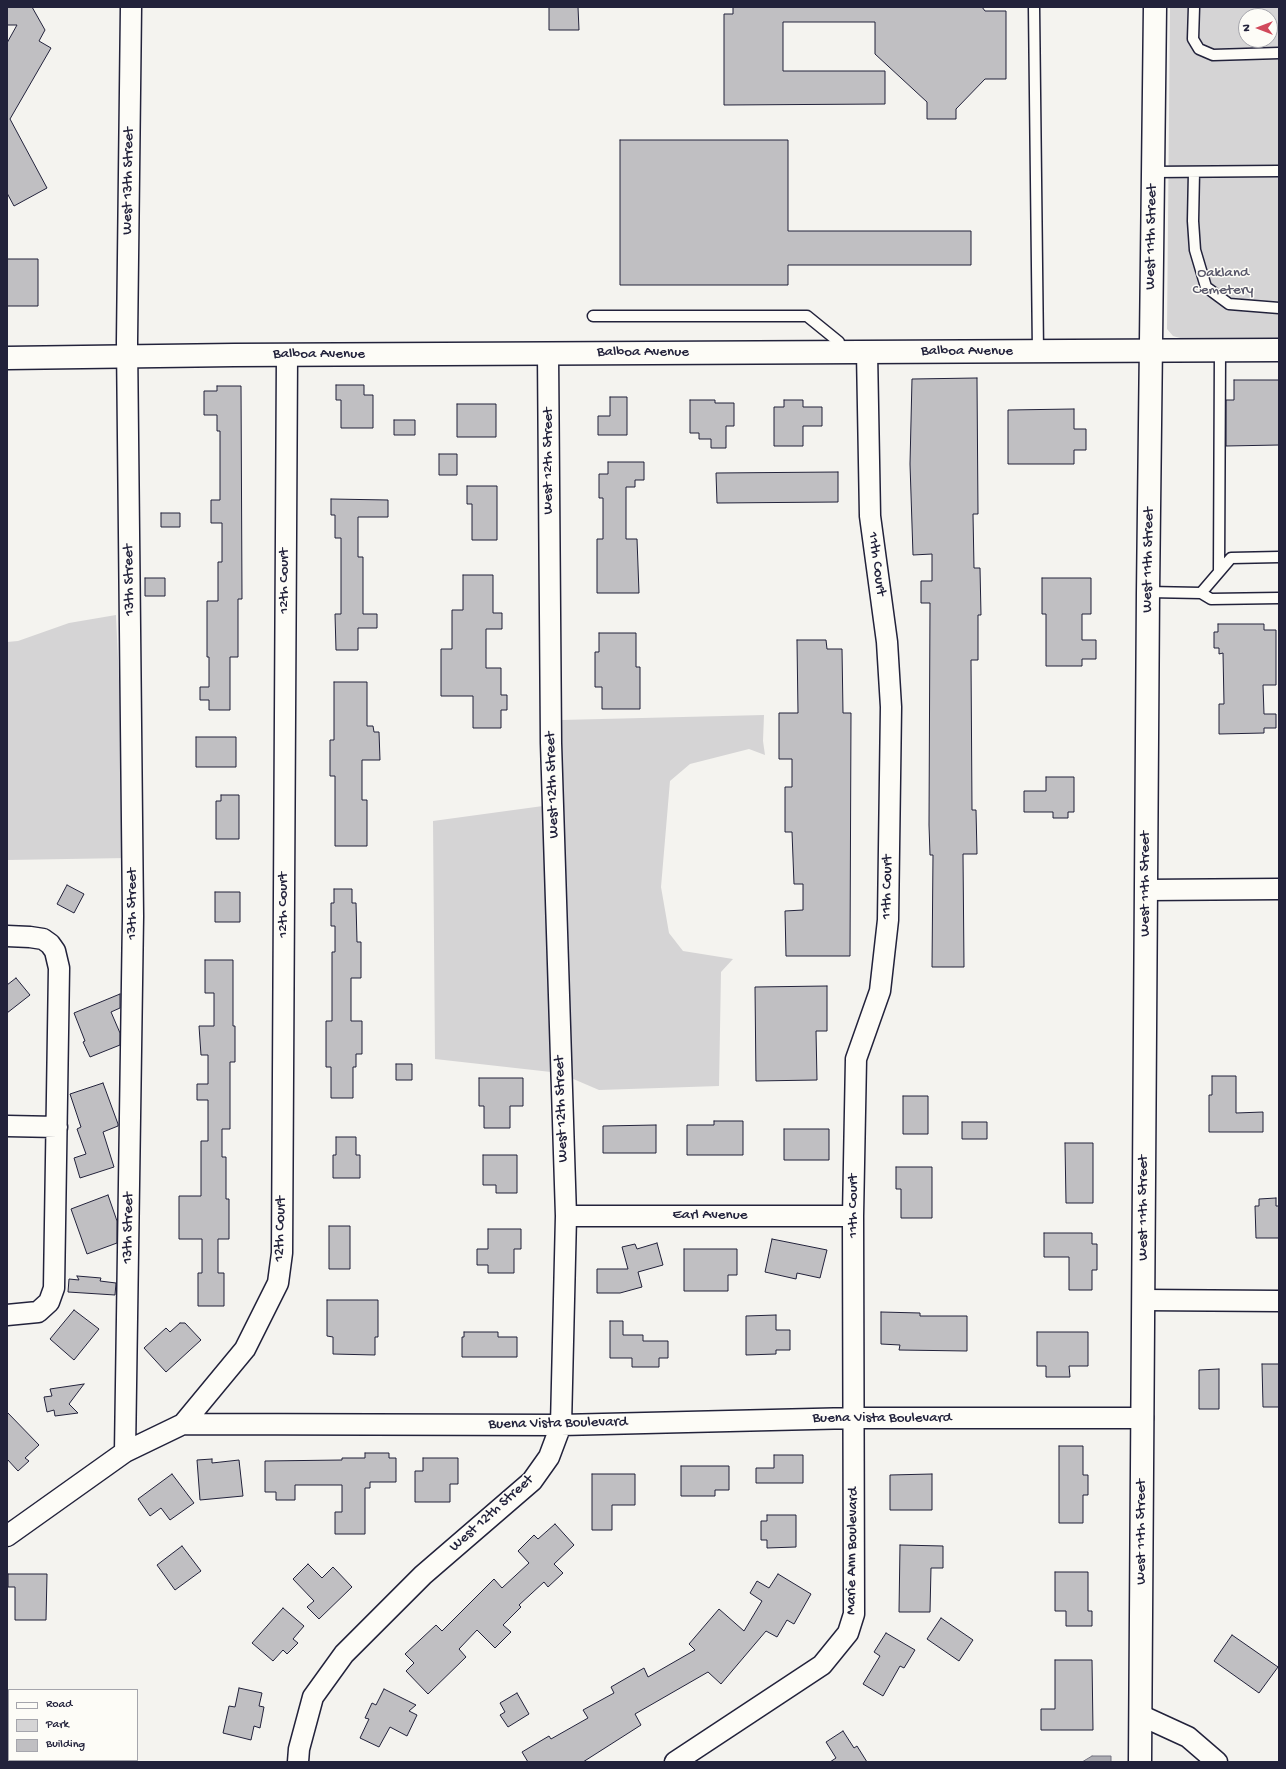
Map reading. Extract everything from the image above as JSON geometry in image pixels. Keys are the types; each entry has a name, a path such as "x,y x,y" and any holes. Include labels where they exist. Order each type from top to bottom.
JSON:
{"main road":[{"name":"West 11th Street","path":"1140,1762 1148,592 1155,7"},
{"name":"Balboa Avenue","path":"7,358 548,353 1151,352 1279,350"}],"street":[{"name":"West 13th Street","path":"128,356 131,7"},
{"name":"11th Court","path":"855,1418 853,1216 856,1059 880,991 888,920 891,707 887,642 870,516 867,352"},
{"name":"West 12th Street","path":"298,1762 299,1749 313,1697 344,1654 423,1575 532,1481 549,1457 561,1425 566,1216 551,743 548,353"},
{"name":"12th Court","path":"183,1424 245,1349 278,1283 282,1253 287,355"},
{"name":"13th Street","path":"125,1452 133,916 128,356"},
{"path":"1146,890 1279,889"},
{"path":"7,936 43,939 50,944 55,951 58,960 55,1279 49,1302 38,1312 7,1315"},
{"path":"7,1126 57,1127"},
{"name":"Earl Avenue","path":"566,1216 853,1216"},
{"path":"1143,1300 1279,1301"},
{"name":"Buena Vista Boulevard","path":"7,1536 125,1452 183,1424 561,1425 855,1418 1143,1418"},
{"name":"Marie Ann Boulevard","path":"675,1762 822,1665 848,1633 854,1614 855,1418"},
{"path":"1140,1715 1188,1737 1217,1762"}],"lane":[{"path":"1034,7 1038,352"},
{"path":"1194,7 1193,39 1199,49 1213,55 1279,53"},
{"path":"1152,172 1279,171"},
{"path":"1194,172 1193,221 1195,250 1206,287 1229,304 1279,308"},
{"path":"593,316 808,316 839,342 839,352"},
{"path":"1219,572 1220,351"},
{"path":"1201,593 1231,558 1279,557"},
{"path":"1148,592 1201,593 1211,599 1279,598"}],"green space":[{"name":"Oakland Cemetery","path":"1170,7 1279,7 1279,338 1183,339 1173,336 1167,329"},
{"path":"116,615 127,858 7,860 7,642 18,641 69,623"},
{"path":"764,715 763,741 765,755 749,749 690,764 670,781 661,887 669,933 683,951 733,959 721,972 719,1086 599,1090 571,1078 561,720"},
{"path":"543,806 551,1072 435,1059 433,821"}],"shaded area":[{"path":"1092,1756 1111,1756 1111,1762 1082,1762"}],"building":[{"path":"7,7 32,7 45,30 39,41 51,48 10,119 47,188 14,206 7,193 7,43 17,25 7,25"},
{"path":"549,7 578,7 579,30 549,30"},
{"path":"733,7 982,7 985,11 1006,11 1006,79 985,79 956,109 956,119 927,119 927,102 875,54 875,22 783,22 783,71 885,71 885,104 724,105 724,14 733,14"},
{"path":"620,140 788,140 788,231 971,231 971,265 788,265 788,285 620,285"},
{"path":"7,259 38,259 38,306 7,306"},
{"path":"977,378 978,514 973,514 974,568 980,568 981,615 978,615 978,660 971,660 972,810 976,810 977,854 963,854 964,967 932,967 933,855 930,855 929,825 930,603 921,603 921,581 932,581 932,554 913,555 910,464 912,379"},
{"path":"1234,380 1279,380 1279,445 1226,446 1226,400 1234,400"},
{"path":"336,385 364,385 364,395 373,395 373,428 341,428 341,400 336,400"},
{"path":"217,386 241,386 242,599 238,599 238,657 230,657 230,710 209,710 209,700 200,700 200,687 209,687 209,657 207,657 207,601 218,601 218,562 222,562 222,523 211,523 211,500 220,500 220,431 217,431 217,415 204,415 204,391 217,391"},
{"path":"610,397 627,397 627,435 598,435 598,416 610,416"},
{"path":"690,400 715,400 715,403 734,403 734,426 726,426 726,448 711,448 711,439 699,439 699,433 690,433"},
{"path":"784,400 803,400 803,407 822,407 822,426 803,426 803,446 774,446 774,407 784,407"},
{"path":"457,404 496,404 496,437 457,437"},
{"path":"1074,409 1074,429 1086,429 1086,450 1074,450 1074,464 1008,464 1008,410"},
{"path":"394,420 415,420 415,435 394,435"},
{"path":"439,454 457,454 457,475 439,475"},
{"path":"608,462 644,462 644,480 635,480 635,487 626,487 626,539 637,539 639,593 597,593 597,539 603,539 603,498 599,498 599,474 608,474"},
{"path":"838,472 838,502 717,503 716,473"},
{"path":"467,486 497,486 497,540 472,540 472,504 467,504"},
{"path":"331,499 388,500 388,517 358,517 358,557 363,557 363,614 377,614 377,628 358,628 358,650 336,650 335,614 341,614 341,538 335,538 335,515 331,515"},
{"path":"161,513 180,513 180,527 161,527"},
{"path":"463,575 493,575 493,613 502,613 502,629 486,629 486,668 501,668 501,695 507,695 507,710 501,710 501,728 473,728 473,696 441,696 441,649 452,649 452,610 463,610"},
{"path":"145,578 165,578 165,596 145,596"},
{"path":"1042,578 1091,578 1091,614 1082,614 1082,640 1096,640 1096,659 1082,659 1082,666 1046,666 1046,614 1042,614"},
{"path":"1218,624 1264,624 1264,630 1276,630 1276,685 1263,685 1264,714 1276,714 1276,728 1264,728 1264,733 1219,734 1219,704 1224,704 1223,653 1219,654 1219,648 1214,648 1214,632 1218,632"},
{"path":"599,633 636,633 636,667 640,667 640,709 602,709 602,687 595,687 595,652 599,652"},
{"path":"797,640 826,640 827,649 842,649 843,713 851,713 850,956 786,956 785,911 803,910 803,884 794,884 792,832 785,832 785,787 792,787 792,759 779,759 779,713 798,713"},
{"path":"334,682 367,682 367,726 373,726 374,732 379,732 380,760 362,760 362,800 367,800 367,846 335,846 335,776 330,776 330,740 334,740"},
{"path":"196,737 236,737 236,767 196,767"},
{"path":"1046,777 1074,777 1074,812 1068,812 1068,818 1053,818 1053,812 1024,812 1024,791 1046,791"},
{"path":"221,795 239,795 239,839 216,839 216,801 221,801"},
{"path":"67,885 84,894 74,913 57,904"},
{"path":"334,889 352,889 352,903 356,903 357,942 361,942 361,978 351,978 351,1021 362,1021 362,1054 356,1054 356,1067 353,1067 353,1098 331,1098 331,1067 326,1067 326,1021 332,1021 332,952 335,952 335,926 331,926 331,903 334,903"},
{"path":"215,892 240,892 240,922 215,922"},
{"path":"205,960 233,960 233,1026 235,1026 235,1062 230,1062 230,1129 222,1129 222,1157 226,1157 226,1199 229,1199 229,1239 218,1239 218,1273 224,1273 224,1306 198,1306 198,1273 202,1273 202,1239 179,1239 179,1196 201,1196 201,1141 208,1141 208,1100 197,1100 197,1084 208,1084 208,1055 201,1055 199,1026 214,1026 214,993 205,993"},
{"path":"16,978 30,995 7,1013 7,985"},
{"path":"827,986 827,1031 816,1031 817,1080 756,1081 755,987"},
{"path":"120,994 120,1008 111,1012 120,1033 120,1045 90,1057 83,1042 85,1041 74,1013"},
{"path":"396,1064 412,1064 412,1080 396,1080"},
{"path":"1212,1076 1236,1076 1236,1113 1263,1112 1263,1132 1209,1132 1209,1095 1212,1095"},
{"path":"479,1078 523,1078 523,1106 510,1106 510,1128 484,1128 484,1106 479,1106"},
{"path":"103,1083 118,1124 118,1126 103,1132 114,1167 80,1178 74,1158 86,1154 77,1129 81,1127 70,1094"},
{"path":"903,1096 928,1096 928,1134 903,1134"},
{"path":"714,1121 743,1121 743,1155 687,1155 687,1125 714,1125"},
{"path":"962,1122 987,1122 987,1139 962,1139"},
{"path":"656,1125 656,1153 603,1153 603,1126"},
{"path":"784,1129 829,1129 829,1160 784,1160"},
{"path":"336,1137 356,1137 356,1155 360,1155 360,1178 333,1178 333,1155 336,1155"},
{"path":"1065,1143 1093,1143 1093,1203 1066,1203"},
{"path":"483,1155 517,1155 517,1193 496,1193 496,1185 483,1185"},
{"path":"896,1167 932,1167 932,1218 901,1218 901,1189 896,1189"},
{"path":"108,1195 117,1221 117,1243 87,1254 71,1209"},
{"path":"1276,1198 1276,1206 1279,1206 1279,1238 1256,1238 1255,1206 1259,1206 1259,1199"},
{"path":"329,1226 350,1226 350,1269 329,1269"},
{"path":"488,1229 521,1229 521,1249 514,1249 514,1273 488,1273 488,1265 477,1265 477,1249 488,1249"},
{"path":"1044,1233 1092,1233 1092,1244 1097,1244 1097,1270 1092,1270 1092,1290 1069,1290 1069,1257 1044,1257"},
{"path":"772,1239 827,1250 820,1278 797,1273 796,1279 765,1272"},
{"path":"657,1243 663,1265 638,1272 642,1287 620,1293 597,1293 597,1269 628,1269 622,1247 635,1244 637,1249"},
{"path":"684,1249 737,1249 737,1275 728,1275 728,1291 684,1291"},
{"path":"77,1276 101,1278 100,1281 116,1283 115,1295 68,1292 69,1279 79,1280"},
{"path":"327,1300 378,1300 378,1337 375,1337 375,1355 333,1354 333,1337 327,1336"},
{"path":"74,1310 99,1329 74,1360 50,1339"},
{"path":"881,1312 920,1313 920,1316 967,1316 967,1351 899,1350 900,1345 881,1344"},
{"path":"776,1315 776,1330 790,1330 790,1350 776,1350 776,1354 746,1355 746,1316"},
{"path":"610,1321 623,1321 623,1335 643,1335 643,1341 668,1341 668,1358 659,1358 659,1367 632,1367 632,1358 610,1358"},
{"path":"180,1323 185,1323 201,1340 166,1372 144,1348 166,1328 170,1332"},
{"path":"464,1332 498,1332 498,1337 517,1337 517,1357 462,1357 462,1337 464,1337"},
{"path":"1037,1332 1088,1332 1088,1366 1069,1366 1070,1377 1046,1377 1046,1366 1037,1366"},
{"path":"1262,1364 1279,1364 1279,1407 1263,1407"},
{"path":"1219,1369 1219,1409 1199,1409 1199,1370"},
{"path":"84,1384 69,1404 78,1413 55,1416 54,1410 47,1412 44,1397 52,1396 50,1389"},
{"path":"7,1412 39,1445 25,1458 29,1461 18,1471 7,1459"},
{"path":"1059,1446 1083,1446 1083,1475 1088,1475 1088,1495 1083,1495 1083,1523 1059,1523"},
{"path":"365,1453 389,1453 389,1458 396,1458 396,1482 370,1482 370,1488 365,1488 365,1534 335,1534 335,1512 342,1512 342,1485 295,1485 295,1500 276,1500 276,1492 265,1492 265,1461 342,1460 342,1458 365,1458"},
{"path":"774,1455 803,1455 803,1483 756,1483 756,1468 774,1468"},
{"path":"423,1458 458,1458 458,1484 450,1484 450,1502 415,1502 415,1471 423,1471"},
{"path":"212,1459 212,1463 239,1460 243,1496 200,1500 197,1460"},
{"path":"681,1466 729,1466 729,1490 715,1490 715,1496 681,1496"},
{"path":"172,1474 194,1503 170,1520 161,1508 150,1516 138,1499"},
{"path":"592,1474 635,1474 635,1505 612,1505 612,1530 592,1530"},
{"path":"932,1474 932,1510 890,1510 890,1475"},
{"path":"767,1515 796,1515 796,1547 767,1548 767,1540 761,1540 761,1521 767,1521"},
{"path":"555,1524 574,1545 554,1564 563,1573 548,1587 544,1582 519,1605 521,1607 503,1625 511,1632 495,1648 477,1630 459,1649 466,1657 428,1694 406,1671 414,1663 405,1654 436,1625 442,1631 494,1579 502,1588 529,1563 518,1551 534,1535 538,1539"},
{"path":"900,1545 943,1546 943,1568 931,1568 930,1612 899,1612"},
{"path":"182,1546 201,1571 175,1590 157,1565"},
{"path":"308,1564 322,1578 333,1567 352,1587 319,1619 307,1607 314,1601 293,1579"},
{"path":"1055,1572 1088,1572 1088,1611 1092,1611 1092,1626 1066,1626 1066,1611 1055,1611"},
{"path":"8,1574 47,1574 46,1620 15,1620 15,1587 8,1587"},
{"path":"778,1574 811,1594 794,1624 787,1620 777,1637 766,1631 721,1684 708,1672 635,1714 641,1725 583,1762 528,1762 522,1752 549,1736 551,1739 588,1718 583,1710 614,1693 611,1687 644,1668 648,1677 695,1650 689,1644 719,1609 744,1631 762,1601 750,1593 757,1581 769,1588"},
{"path":"283,1608 304,1626 293,1639 298,1643 287,1654 283,1650 273,1661 252,1643"},
{"path":"941,1618 973,1640 959,1661 927,1639"},
{"path":"886,1633 915,1650 904,1668 900,1666 883,1696 863,1684 880,1656 874,1652"},
{"path":"1232,1635 1278,1667 1259,1693 1214,1661"},
{"path":"1055,1660 1092,1660 1093,1730 1041,1730 1041,1709 1055,1709"},
{"path":"239,1688 262,1693 259,1706 264,1707 260,1728 254,1726 251,1740 223,1733 229,1706 235,1707"},
{"path":"384,1689 416,1705 409,1711 417,1715 407,1736 390,1727 379,1747 360,1738 369,1719 365,1718 372,1703 376,1705"},
{"path":"517,1693 529,1714 508,1727 500,1715 505,1712 500,1703"},
{"path":"843,1731 854,1748 857,1746 867,1762 830,1762 836,1758 826,1742"}]}
